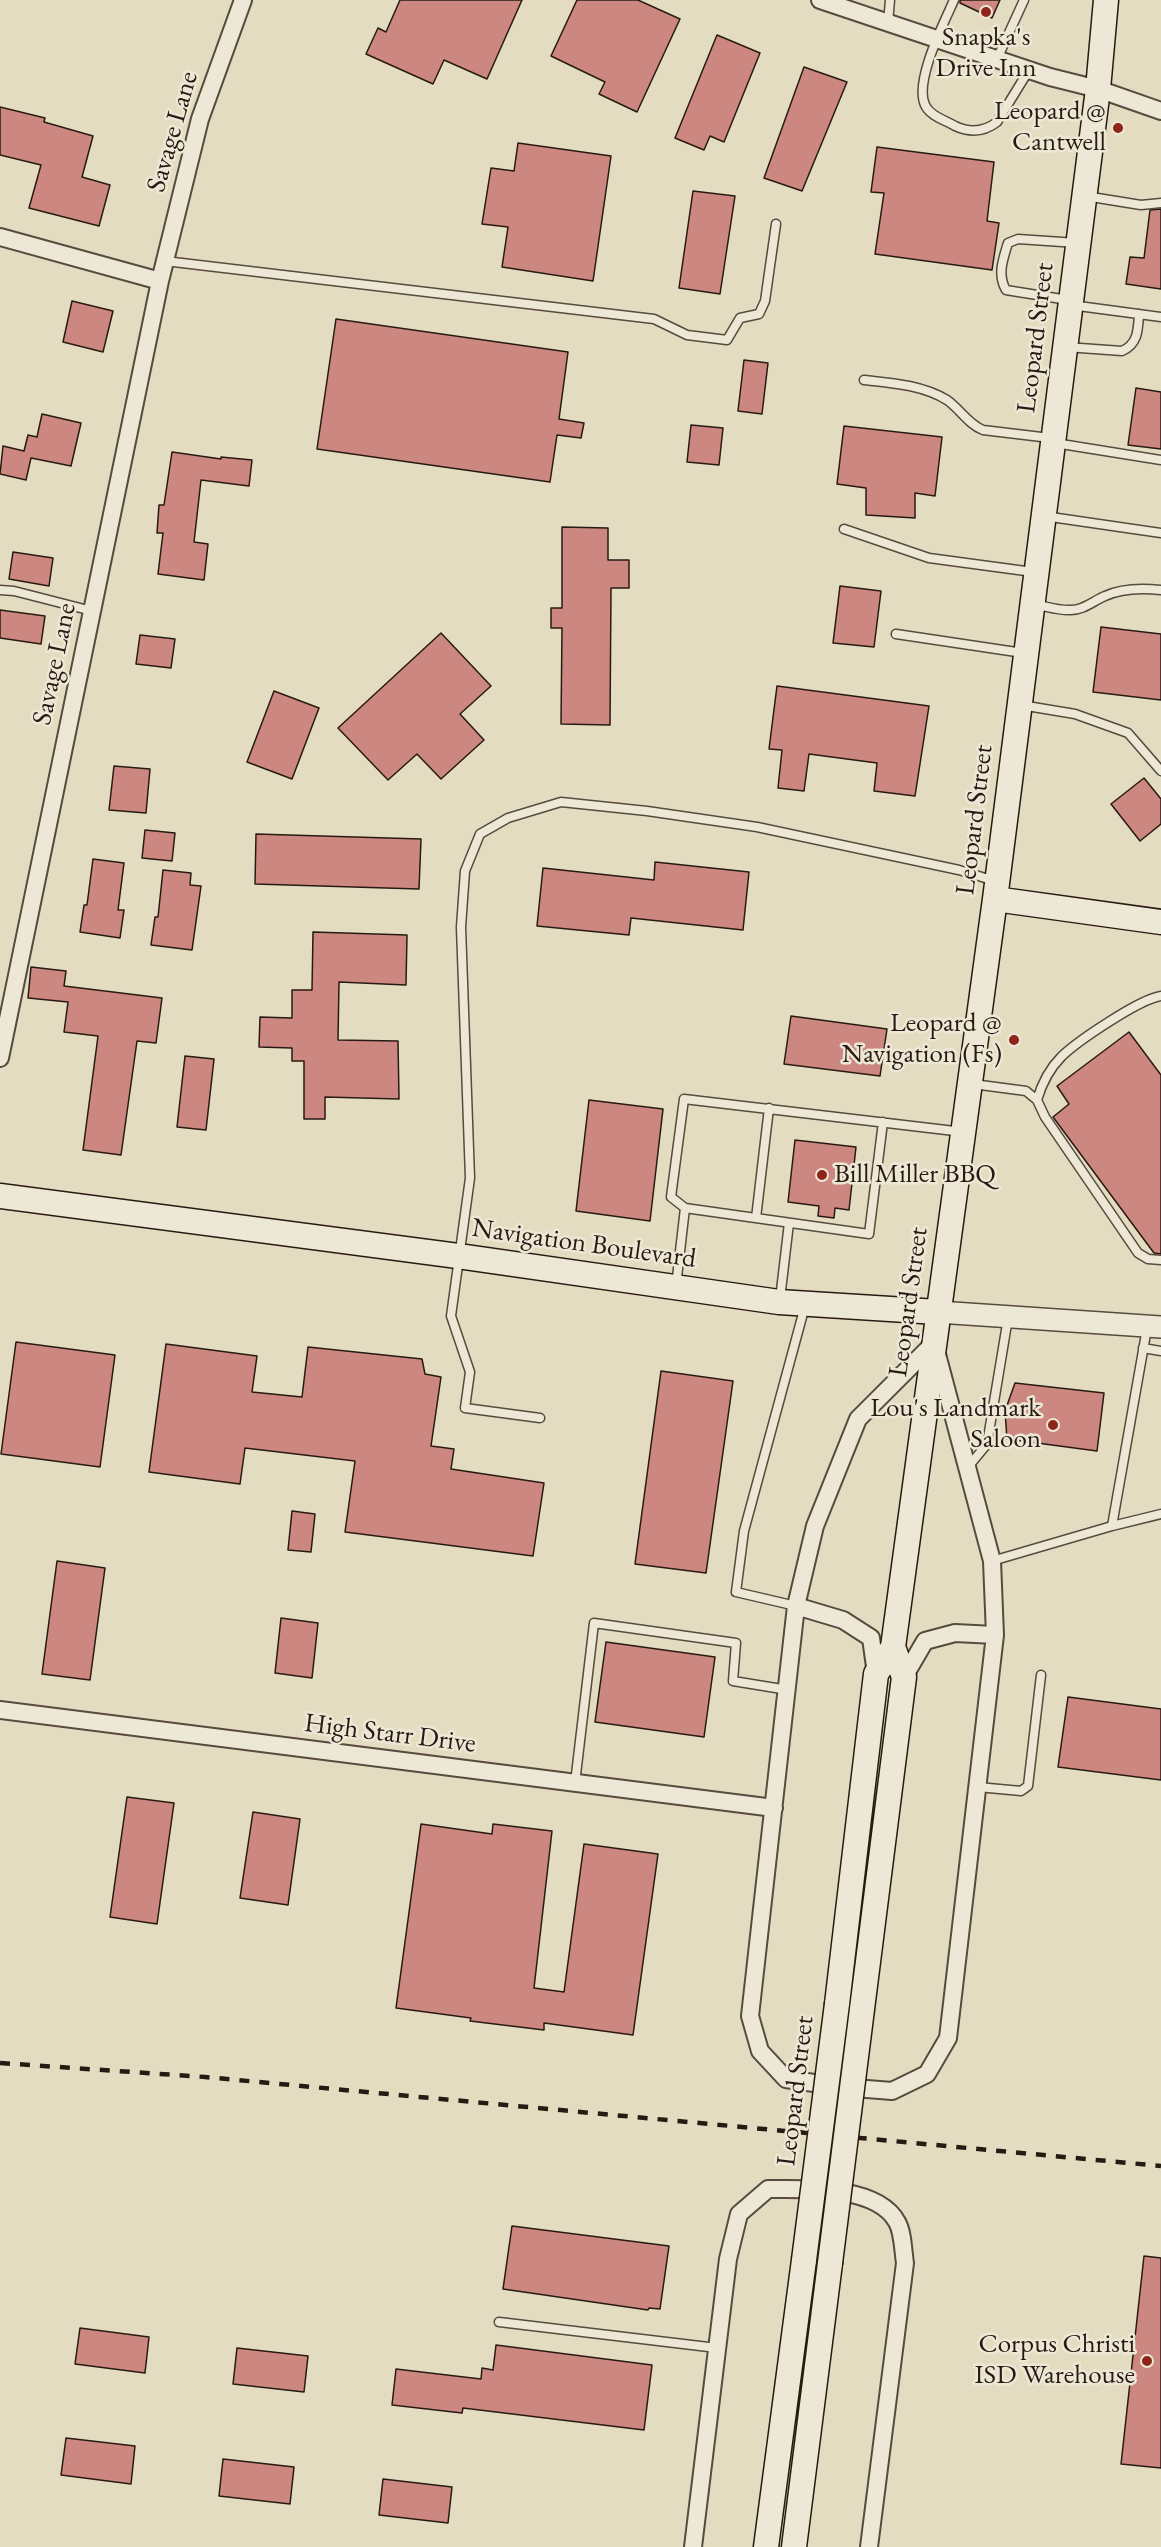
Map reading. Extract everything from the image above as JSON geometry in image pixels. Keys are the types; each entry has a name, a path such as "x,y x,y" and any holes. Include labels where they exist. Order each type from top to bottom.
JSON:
{"main road":[{"name":"Leopard Street","path":"766,2547 837,2004 876,1674 893,1647 996,890 1085,196 1106,0"},
{"path":"996,890 1161,922"},
{"name":"Navigation Boulevard","path":"0,1196 458,1256 779,1302 938,1312"},
{"name":"Leopard Street","path":"794,2547 904,1677 893,1647"}],"street":[{"name":"Savage Lane","path":"0,1058 160,281 200,119 243,0"},
{"path":"820,0 1029,70 1098,89 1161,111"},
{"path":"0,237 160,281"},
{"name":"Navigation Boulevard","path":"938,1312 1154,1326"},
{"path":"934,1342 992,1561 995,1635 948,2038 927,2074 892,2091 786,2079 760,2051 750,2016 796,1606 815,1526 858,1419 934,1342"},
{"path":"796,1606 843,1620 871,1638 876,1674"},
{"path":"904,1677 925,1641 955,1633 995,1635"},
{"name":"High Starr Drive","path":"0,1710 774,1808"},
{"path":"693,2547 728,2259 739,2214 768,2189 825,2189 878,2202 898,2222 905,2263 869,2547"}],"lane":[{"path":"888,23 890,0"},
{"path":"954,0 936,39 922,89 925,105 932,114 959,128 976,132 990,128 998,122 1029,70"},
{"path":"997,59 1024,0"},
{"path":"1085,196 1141,205 1161,204"},
{"path":"165,261 654,320 687,335 727,340 740,318 759,314 765,301 776,224"},
{"path":"1079,243 1018,239 1008,243 1001,281 1006,290 1161,317"},
{"path":"1065,347 1122,351 1130,347 1138,334 1139,314"},
{"path":"864,380 902,384 932,392 947,401 975,427 983,430 1161,460"},
{"path":"1044,516 1161,533"},
{"path":"844,528 929,558 1037,572"},
{"path":"1033,604 1070,610 1087,607 1105,596 1120,591 1145,588 1161,590"},
{"path":"0,590 14,591 92,611"},
{"path":"896,634 1026,653"},
{"path":"1020,705 1076,714 1128,733 1161,771"},
{"path":"540,1418 465,1408 470,1372 451,1316 470,1178 461,927 465,871 480,834 508,818 561,802 647,811 757,827 959,870 996,890"},
{"path":"1037,1100 1048,1072 1063,1055 1133,1006 1161,996"},
{"path":"970,1083 1026,1091 1037,1100 1046,1117 1138,1253 1148,1259 1161,1260"},
{"path":"883,1122 869,1234 685,1208 671,1197 684,1099 769,1108 883,1122 963,1132"},
{"path":"756,1218 769,1108"},
{"path":"676,1288 685,1208"},
{"path":"779,1302 789,1223"},
{"path":"796,1606 736,1592 744,1531 805,1305"},
{"path":"968,1467 987,1444 1008,1316"},
{"path":"1112,1526 1143,1348 1154,1326"},
{"path":"1143,1348 1161,1351"},
{"path":"992,1561 1161,1514"},
{"path":"575,1783 594,1623 736,1643 733,1682 788,1690"},
{"path":"978,1787 1021,1791 1028,1786 1041,1675"},
{"path":"499,2322 717,2348"}],"building":[{"path":"400,0 522,0 487,79 444,60 433,84 366,54 378,28 386,32"},
{"path":"577,0 638,0 680,19 637,112 599,94 605,82 551,56"},
{"name":"Snapka's Drive Inn","path":"960,0 1000,0 992,18 960,3"},
{"path":"717,35 760,53 724,142 710,136 704,150 675,138"},
{"path":"804,67 847,82 802,191 764,178"},
{"path":"0,107 45,118 44,122 93,136 82,177 110,185 99,226 29,208 41,165 0,155"},
{"path":"518,143 611,156 593,281 502,267 508,227 482,224 491,168 514,171"},
{"path":"877,147 994,162 987,221 999,223 992,270 875,254 884,193 871,192"},
{"path":"693,191 735,196 720,294 679,288"},
{"path":"1161,209 1161,289 1126,284 1130,257 1144,258 1150,210"},
{"path":"72,301 113,311 103,352 63,342"},
{"path":"336,319 568,352 559,419 584,423 581,438 557,435 550,482 317,449"},
{"path":"744,360 768,363 762,414 738,411"},
{"path":"1136,388 1161,392 1161,449 1128,445"},
{"path":"42,414 81,423 71,466 31,458 26,480 0,474 3,446 24,451 28,435 37,437"},
{"path":"691,425 723,428 719,465 687,462"},
{"path":"844,426 942,437 935,496 915,493 915,518 866,515 866,488 837,484"},
{"path":"172,452 221,459 221,457 252,460 249,486 201,480 194,542 208,544 204,580 158,574 163,533 157,533 159,505 164,505"},
{"path":"562,527 608,528 608,560 629,560 629,588 611,588 610,725 561,724 562,628 551,628 551,608 562,608"},
{"path":"13,552 53,558 49,586 9,579"},
{"path":"840,586 881,591 874,647 833,643"},
{"path":"0,610 45,616 41,644 0,638"},
{"path":"1101,627 1161,634 1161,700 1093,692"},
{"path":"441,633 491,686 460,714 484,740 441,779 417,754 388,780 338,728"},
{"path":"140,635 175,639 171,668 136,664"},
{"path":"777,686 929,706 915,796 874,791 877,763 809,754 804,791 778,788 782,750 769,749"},
{"path":"274,691 319,708 292,779 247,762"},
{"path":"114,766 150,769 146,813 109,810"},
{"path":"1144,778 1161,799 1161,824 1140,841 1111,804"},
{"path":"145,830 175,833 172,861 142,858"},
{"path":"256,834 421,839 419,889 255,884"},
{"path":"93,859 124,863 118,910 124,910 120,938 80,932 84,905 87,905"},
{"path":"655,862 749,872 743,930 631,918 629,935 537,926 543,868 654,880"},
{"path":"163,870 191,873 190,885 201,886 192,950 151,945 155,917 158,917"},
{"path":"313,932 407,935 406,985 339,982 338,1040 398,1041 399,1099 325,1097 325,1119 304,1119 304,1061 292,1061 292,1048 259,1047 260,1017 292,1018 292,990 312,990"},
{"path":"31,967 66,971 64,986 162,998 156,1043 137,1041 121,1155 83,1150 98,1036 64,1032 68,1002 28,998"},
{"path":"791,1016 887,1029 880,1076 784,1064"},
{"path":"1129,1032 1161,1075 1161,1254 1154,1253 1053,1117 1069,1104 1057,1086"},
{"path":"185,1056 214,1059 206,1130 177,1127"},
{"path":"589,1100 663,1109 650,1221 576,1211"},
{"name":"Bill Miller BBQ","path":"795,1140 856,1147 849,1210 835,1208 834,1218 818,1216 819,1206 788,1202"},
{"path":"16,1342 115,1355 100,1467 1,1454"},
{"path":"166,1344 257,1356 252,1392 302,1397 308,1347 422,1359 425,1374 441,1377 431,1446 454,1449 451,1469 544,1483 533,1556 345,1532 355,1461 245,1448 240,1484 149,1472"},
{"path":"661,1371 733,1381 706,1573 635,1564"},
{"name":"Lou's Landmark Saloon","path":"1015,1383 1104,1393 1097,1451 1007,1439 1005,1411"},
{"path":"292,1511 315,1514 311,1552 288,1550"},
{"path":"57,1561 105,1568 90,1680 42,1674"},
{"path":"281,1618 318,1623 312,1678 275,1673"},
{"path":"606,1642 715,1657 704,1737 595,1722"},
{"path":"1068,1697 1161,1709 1161,1780 1058,1767"},
{"path":"127,1797 174,1803 157,1924 110,1917"},
{"path":"253,1812 300,1819 288,1905 240,1898"},
{"path":"421,1824 492,1834 493,1824 552,1831 534,1988 564,1992 584,1844 658,1854 633,2035 544,2023 544,2030 470,2021 471,2018 396,2008"},
{"path":"512,2226 669,2246 660,2309 649,2308 648,2310 503,2289"},
{"name":"Corpus Christi ISD Warehouse","path":"1144,2256 1161,2258 1161,2468 1121,2464"},
{"path":"80,2328 149,2337 145,2373 75,2364"},
{"path":"496,2345 652,2365 644,2430 463,2408 462,2413 392,2405 396,2369 481,2379 482,2368 493,2370"},
{"path":"237,2348 308,2356 304,2392 233,2384"},
{"path":"66,2438 135,2446 131,2484 61,2475"},
{"path":"223,2459 294,2467 290,2504 219,2496"},
{"path":"383,2479 452,2487 448,2523 379,2515"}],"railway":[{"path":"0,2063 205,2077 1161,2166"}],"place":[{"name":"Snapka's Drive Inn","path":"986,12"},
{"name":"Leopard @ Cantwell","path":"1118,128"},
{"name":"Leopard @ Navigation (Fs)","path":"1014,1040"},
{"name":"Bill Miller BBQ","path":"822,1175"},
{"name":"Lou's Landmark Saloon","path":"1053,1425"},
{"name":"Corpus Christi ISD Warehouse","path":"1147,2361"}]}
